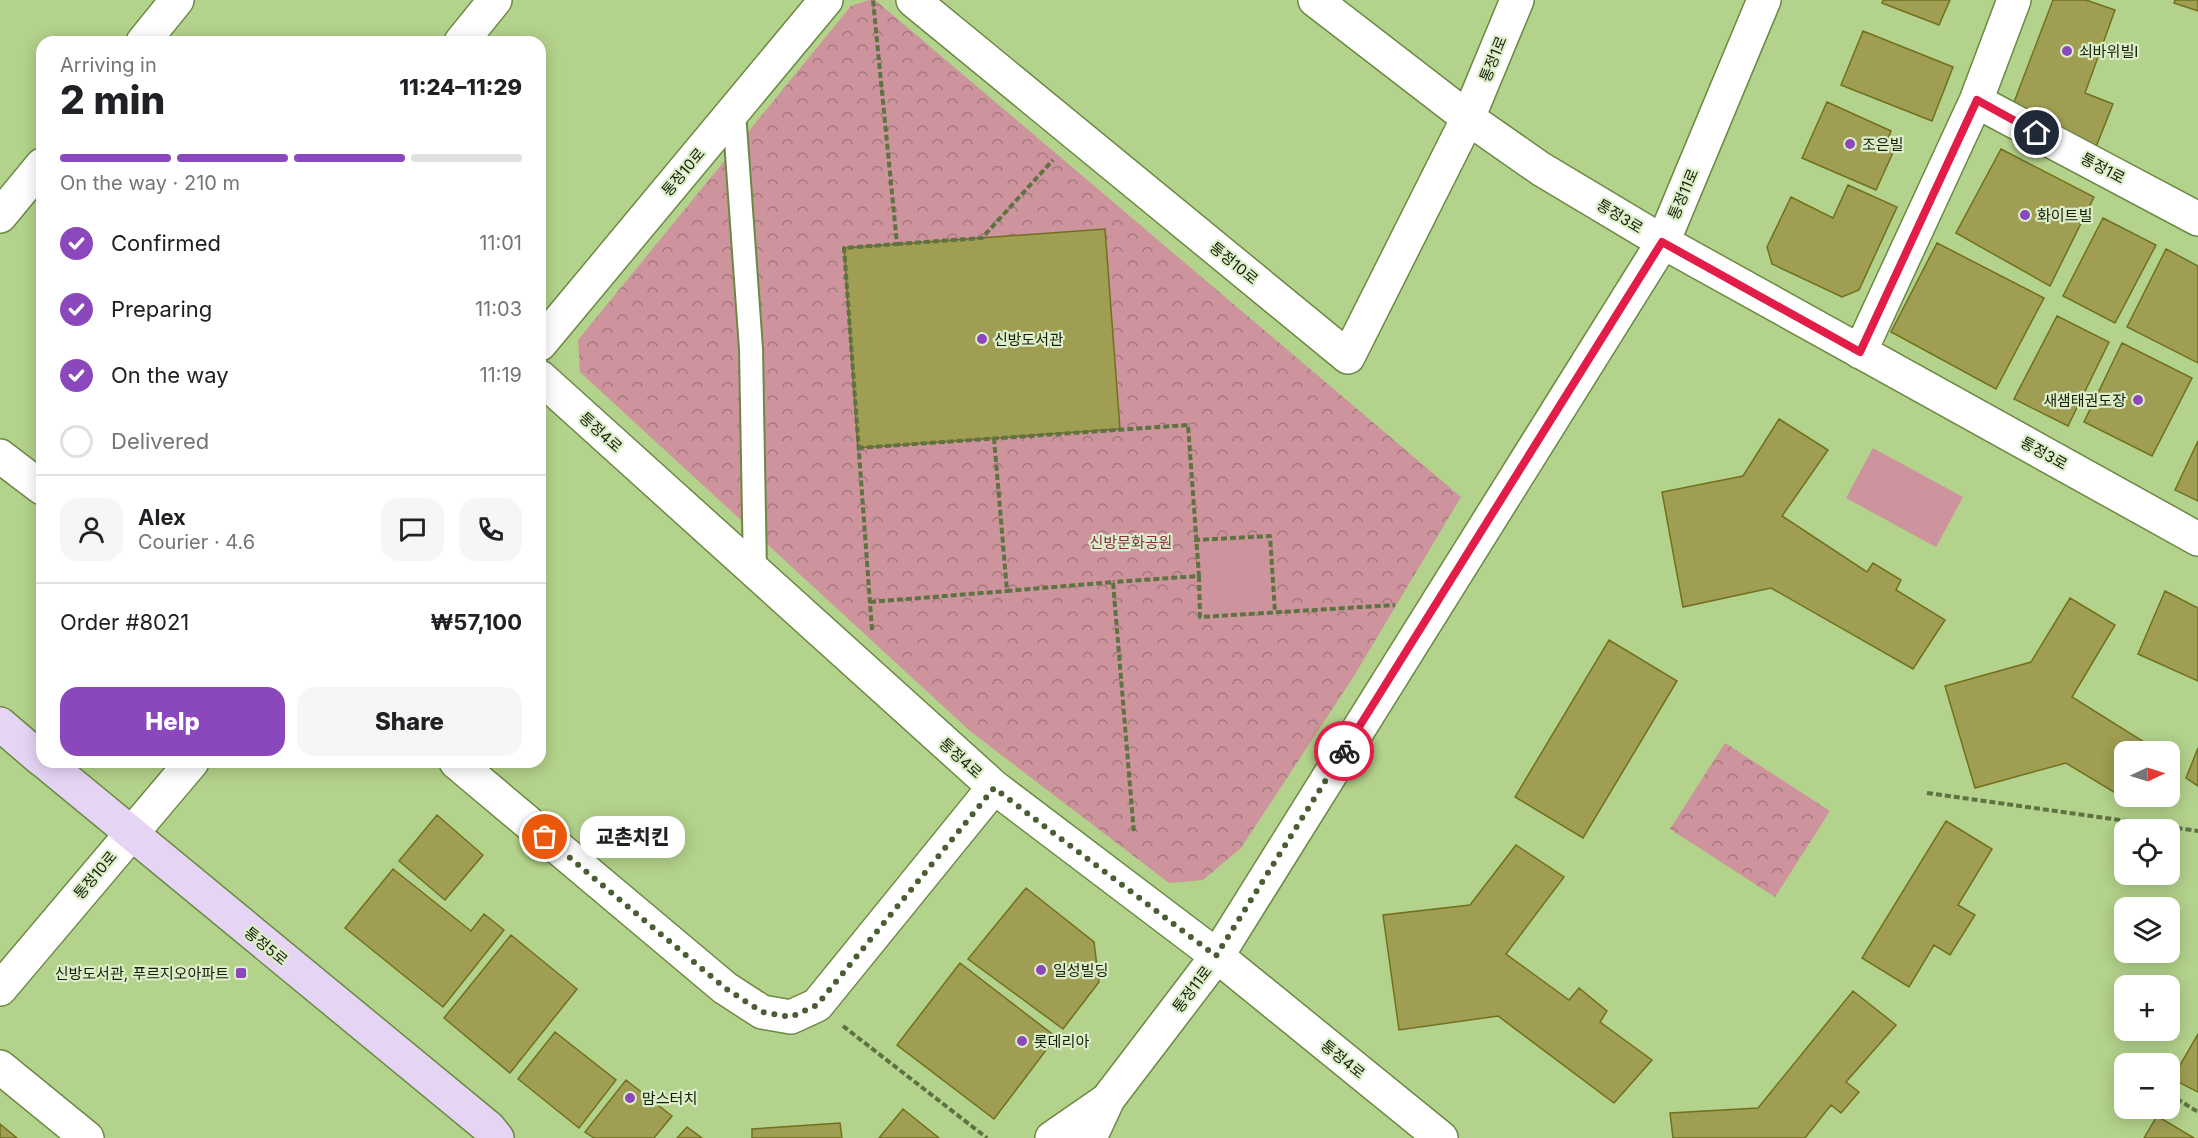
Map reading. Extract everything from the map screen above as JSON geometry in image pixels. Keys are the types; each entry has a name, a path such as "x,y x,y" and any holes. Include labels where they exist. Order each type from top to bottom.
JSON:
{"street":[{"path":"148,36 177,0"},
{"path":"466,36 495,0"},
{"name":"통정10로","path":"546,337 826,0"},
{"name":"통정10로","path":"913,0 1348,357 1468,118"},
{"name":"통정3로","path":"1315,0 1468,118 1542,169 1662,242 2198,539"},
{"name":"통정1로","path":"1468,118 1517,0"},
{"name":"통정11로","path":"1108,1099 1216,956 1662,242 1764,0"},
{"path":"1860,352 1977,100 2014,0"},
{"name":"통정1로","path":"1977,100 2198,219"},
{"path":"0,216 36,172"},
{"name":"통정4로","path":"546,382 994,788 1216,956 1436,1136"},
{"path":"0,456 36,483"},
{"name":"통정5로","path":"0,724 36,755"},
{"name":"통정5로","path":"51,768 499,1135"},
{"name":"통정10로","path":"0,989 187,768"},
{"path":"463,768 725,988 762,1012 791,1017 817,1005 994,788"},
{"path":"0,1067 87,1138"},
{"path":"1052,1138 1108,1099"},
{"path":"1090,1138 1108,1099"}],"lane":[{"path":"734,112 751,349 755,571"}],"path":[{"path":"873,0 897,244"},
{"path":"872,631 844,248 982,238 1058,155"},
{"path":"858,448 1188,424 1200,616 1396,605"},
{"path":"994,438 1007,591"},
{"path":"1196,540 1270,536 1275,612"},
{"path":"870,602 1198,576"},
{"path":"1113,582 1134,834"},
{"path":"1927,793 2198,831"},
{"path":"817,1005 987,1138"},
{"path":"2180,1101 2198,1112"}],"green space":[{"name":"신방문화공원","path":"875,0 1461,497 1354,676 1241,848 1203,880 1169,883 970,731 580,372 578,340 851,6"},
{"path":"1873,448 1963,497 1936,547 1846,498"},
{"path":"1270,536 1275,612 1200,617 1196,540"},
{"path":"1725,743 1830,811 1775,897 1670,829"}],"building":[{"path":"1883,0 1950,0 1939,25 1882,3"},
{"name":"쇠바위빌I","path":"2053,0 2086,0 2115,10 2085,93 2113,104 2096,147 2011,110"},
{"path":"2175,0 2198,0 2198,11 2174,3"},
{"path":"1863,31 1953,67 1932,121 1841,85"},
{"name":"조은빌","path":"1827,102 1891,131 1887,142 1896,146 1876,190 1802,158"},
{"name":"화이트빌","path":"2001,149 2094,197 2050,286 1956,233"},
{"path":"1848,185 1897,207 1859,290 1842,297 1772,264 1767,247 1791,197 1833,218"},
{"path":"2103,218 2156,245 2115,323 2063,296"},
{"name":"신방도서관","path":"1105,229 1120,429 858,448 844,248"},
{"path":"1937,243 2044,298 1996,389 1891,332"},
{"path":"2166,249 2198,266 2198,363 2127,327"},
{"path":"2057,316 2109,342 2068,426 2014,399"},
{"name":"새샘태권도장","path":"2122,343 2192,378 2152,456 2084,422"},
{"path":"1779,419 1828,450 1782,516 1867,572 1873,563 1901,580 1896,590 1945,620 1913,669 1771,588 1683,607 1662,492 1743,476"},
{"path":"2198,441 2198,501 2175,490"},
{"path":"2165,591 2198,608 2198,681 2138,654"},
{"path":"2070,598 2115,625 2072,697 2142,741 2114,741 2114,792 2066,763 1975,788 1945,686 2031,662"},
{"path":"1609,640 1677,681 1583,838 1515,797"},
{"path":"2198,748 2198,786 2186,778"},
{"path":"437,815 483,855 445,900 399,861"},
{"path":"1946,821 1992,849 1958,905 1975,915 1950,955 1934,945 1909,987 1862,958"},
{"path":"1516,845 1564,877 1506,954 1569,1000 1579,988 1607,1011 1600,1022 1652,1060 1614,1103 1498,1016 1399,1030 1383,915 1470,905"},
{"path":"393,869 471,931 484,914 504,930 443,1007 345,928"},
{"name":"일성빌딩","path":"1026,888 1094,942 1099,982 1063,1029 968,959"},
{"path":"511,935 577,989 510,1073 444,1018"},
{"path":"960,963 1056,1037 994,1119 897,1045"},
{"path":"1853,991 1896,1025 1846,1082 1859,1092 1841,1113 1831,1105 1805,1138 1673,1138 1670,1113 1758,1108"},
{"path":"555,1032 616,1080 579,1128 518,1079"},
{"path":"2198,1034 2198,1092 2180,1083 2180,1065"},
{"name":"맘스터치","path":"626,1080 672,1116 654,1138 594,1138 585,1132"},
{"path":"903,1109 939,1138 879,1138"},
{"path":"2155,1119 2162,1119 2194,1138 2144,1138"},
{"path":"840,1123 842,1138 752,1138 752,1129"},
{"path":"0,1124 17,1138 0,1138"},
{"path":"687,1127 702,1138 677,1138"}],"way so far":[{"path":"545,837 725,988 762,1012 791,1017 817,1005 994,788 1216,956 1344,751"}],"place":[{"name":"쇠바위빌I","path":"2067,51"},
{"name":"조은빌","path":"1850,144"},
{"name":"화이트빌","path":"2025,215"},
{"name":"신방도서관","path":"982,339"},
{"name":"새샘태권도장","path":"2138,400"},
{"name":"교촌치킨","path":"545,837"},
{"name":"일성빌딩","path":"1041,970"},
{"name":"신방도서관, 푸르지오아파트","path":"241,973"},
{"name":"롯데리아","path":"1022,1041"},
{"name":"맘스터치","path":"630,1098"}],"route":[{"path":"1344,751 1662,242 1860,352 1977,100 2037,133"}]}
